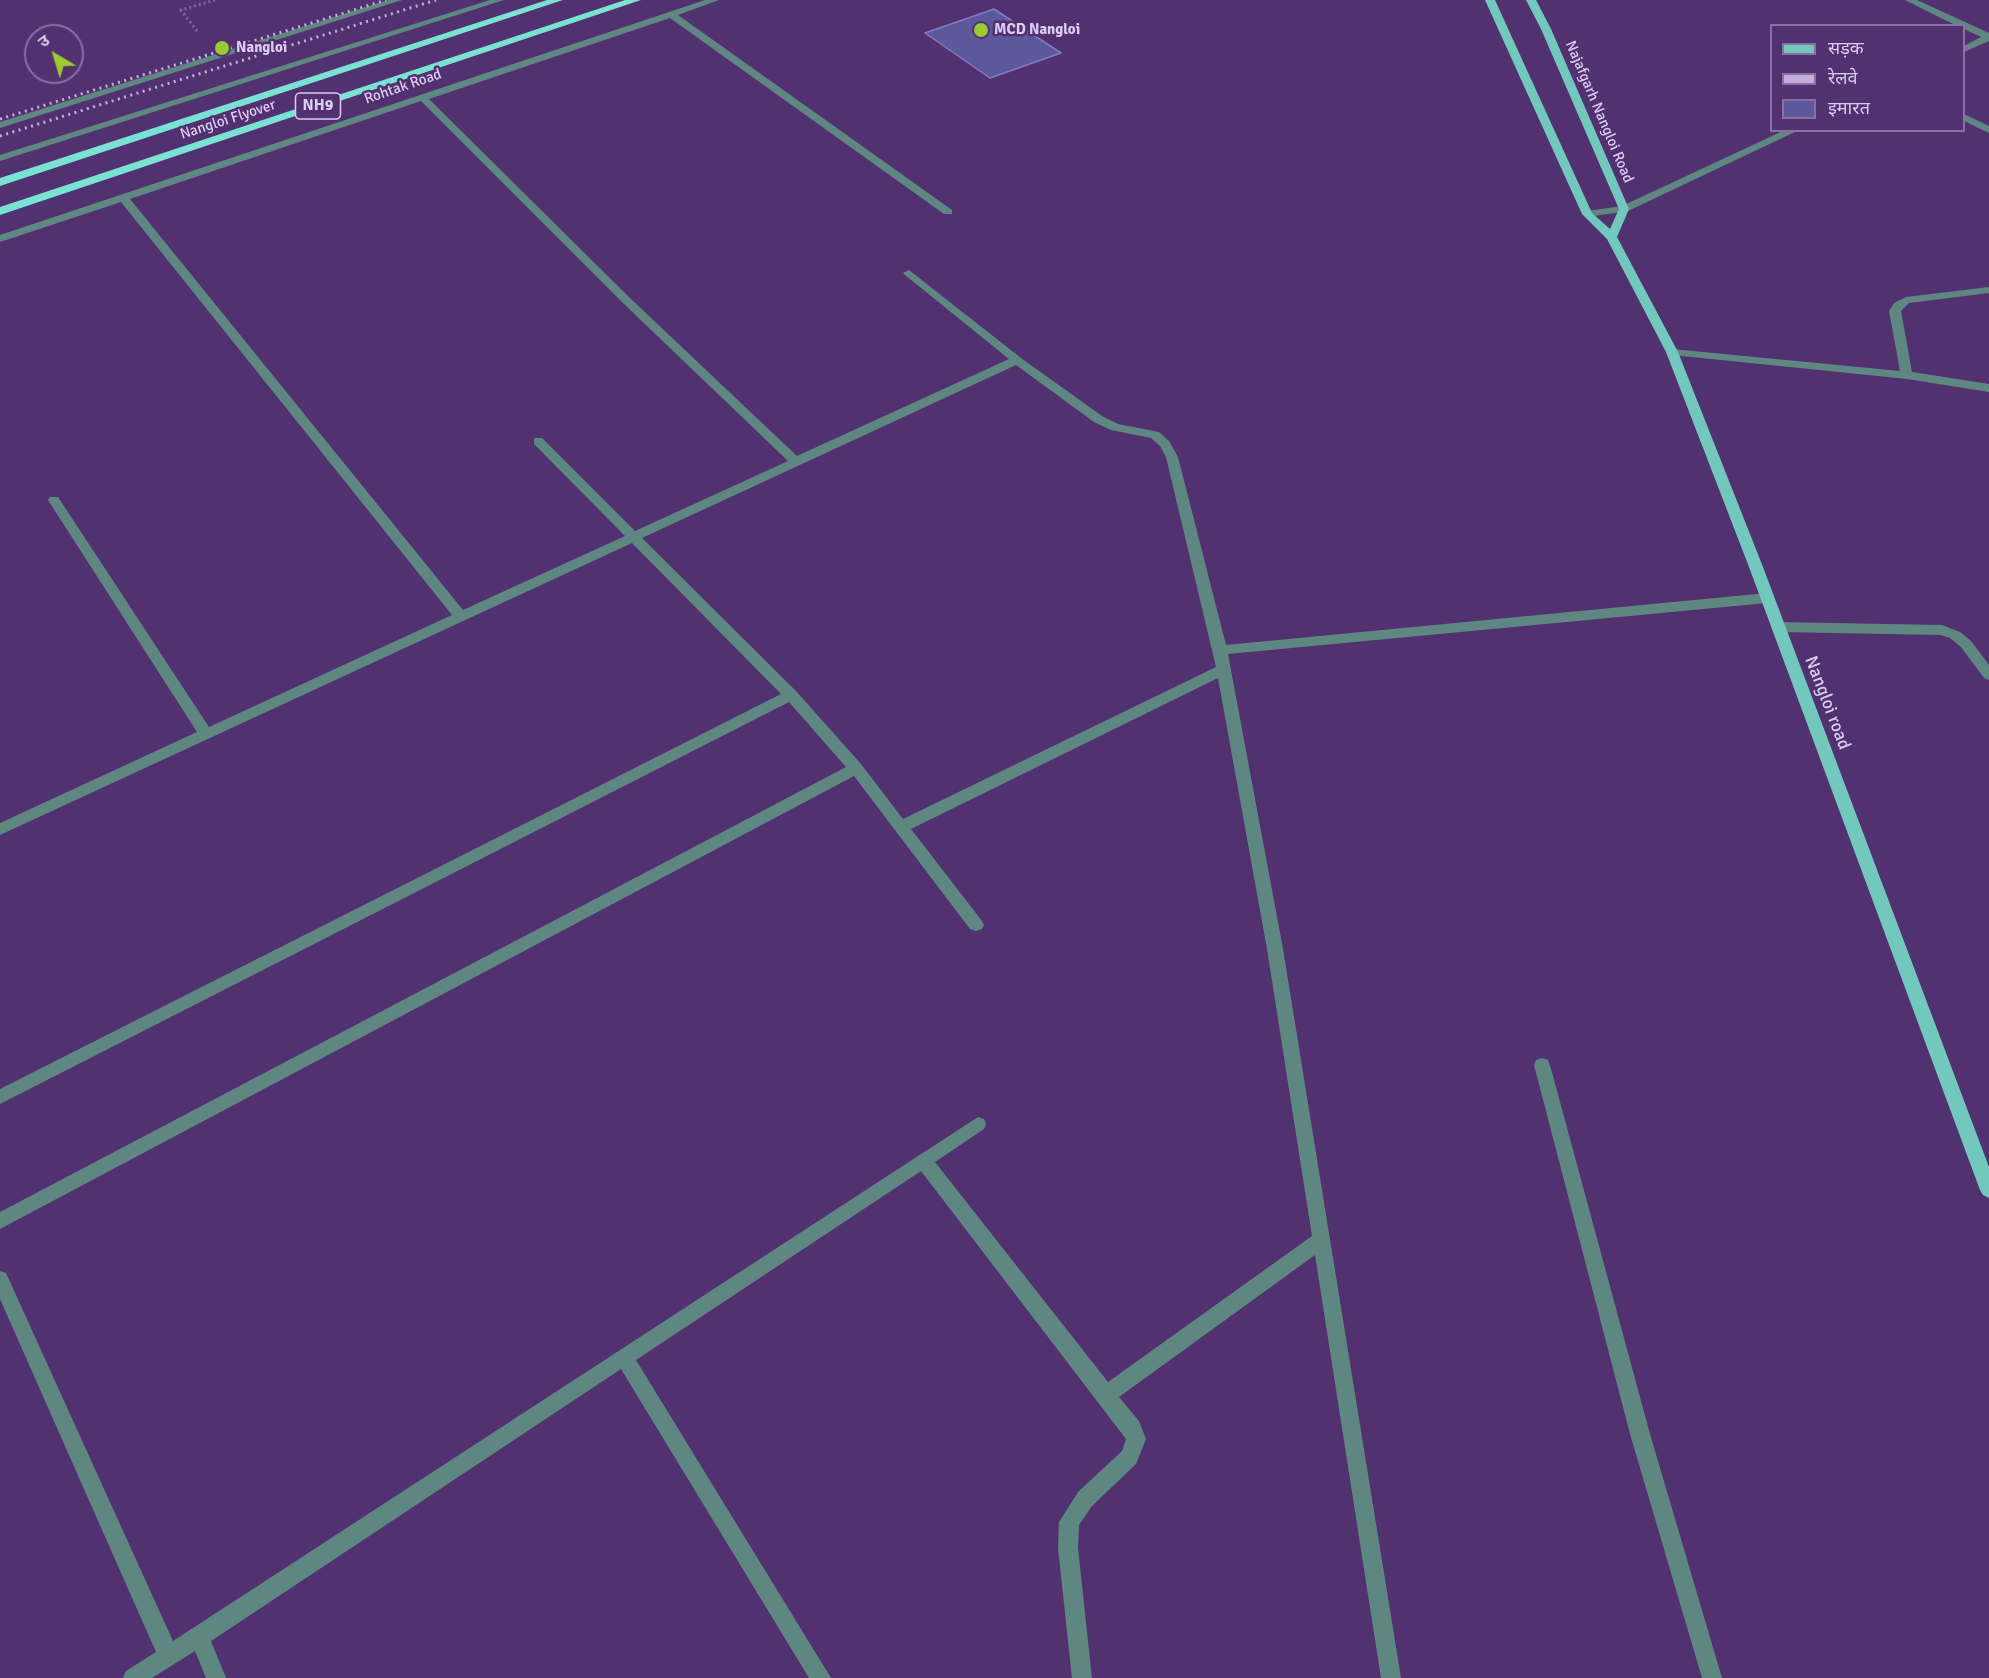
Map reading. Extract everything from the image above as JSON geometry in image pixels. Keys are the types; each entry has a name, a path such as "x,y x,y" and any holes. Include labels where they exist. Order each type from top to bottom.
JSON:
{"highway":[{"name":"Nangloi Flyover","path":"0,182 558,0"},
{"name":"Nangloi Flyover","path":"0,211 636,0"}],"main road":[{"path":"1490,0 1587,214"},
{"name":"Najafgarh Nangloi Road","path":"1531,0 1546,29 1624,209 1612,237"},
{"name":"Nangloi road","path":"1587,214 1612,237 1672,352 1778,627 1989,1190"}],"street":[{"path":"0,125 397,0"},
{"path":"0,158 499,0"},
{"name":"Rohtak Road","path":"0,238 714,0"},
{"path":"1910,0 1961,24"},
{"path":"670,14 948,212"},
{"path":"1965,26 1989,37"},
{"path":"1965,49 1989,37"},
{"path":"422,97 627,301 796,462"},
{"path":"1965,118 1989,130"},
{"path":"1587,214 1624,209 1790,132"},
{"path":"123,197 461,617"},
{"path":"909,273 1017,360 1098,419 1115,427 1146,432 1165,444 1172,457 1220,650 1275,949 1391,1678"},
{"path":"1907,375 1895,311 1898,305 1906,300 1918,298 1989,290"},
{"path":"1672,352 1907,375 1989,388"},
{"path":"0,829 1017,360"},
{"path":"538,441 791,695 856,768 976,925"},
{"path":"54,500 207,734"},
{"path":"1220,650 1767,598"},
{"path":"1778,627 1942,630 1955,635 1966,644 1989,675"},
{"path":"901,827 1223,670"},
{"path":"0,1097 791,695"},
{"path":"0,1221 856,768"},
{"path":"1542,1065 1640,1434 1712,1678"},
{"path":"133,1678 199,1637 978,1124"},
{"path":"924,1161 1132,1428 1136,1439 1129,1457 1085,1499 1069,1522 1068,1548 1082,1678"},
{"path":"1106,1395 1321,1240"},
{"path":"0,1279 169,1656"},
{"path":"624,1357 821,1678"},
{"path":"199,1637 216,1678"}],"path":[{"path":"199,33 181,10 215,0"}],"building":[{"path":"994,9 1061,53 990,78 925,33"}],"railway":[{"path":"0,119 386,0"},
{"path":"0,136 436,0"}],"place":[{"name":"MCD Nangloi","path":"981,30"},
{"name":"Nangloi","path":"222,48"}]}
